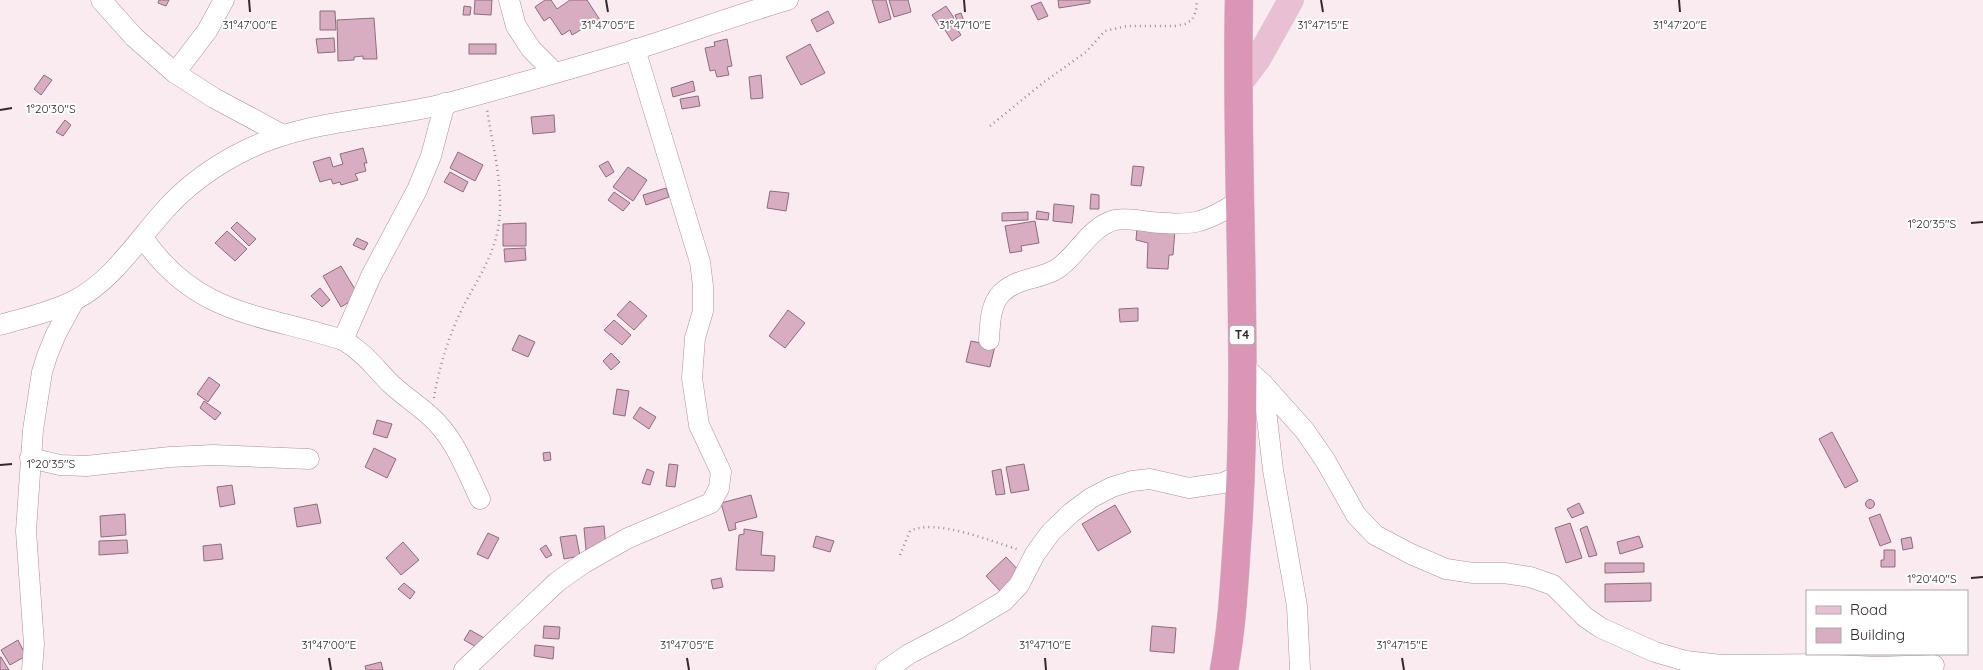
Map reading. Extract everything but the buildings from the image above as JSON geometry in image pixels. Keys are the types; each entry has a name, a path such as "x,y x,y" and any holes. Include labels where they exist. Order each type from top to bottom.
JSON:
{"highway":[{"name":"T4","path":"1224,670 1230,636 1242,474 1243,366 1237,87 1239,0"}],"main road":[{"path":"1237,87 1258,59 1291,0"}],"street":[{"path":"101,0 134,37 176,73 214,98 283,135"},
{"path":"176,73 207,31 224,0"},
{"path":"509,0 516,26 531,49 555,73"},
{"path":"0,325 74,301 100,281 143,238 163,211 184,190 218,166 248,149 283,135 319,126 445,103 555,73 635,50 788,0"},
{"path":"464,670 558,582 584,563 628,538 711,503 719,488 721,472 699,425 692,378 695,338 703,311 703,286 700,262 635,50"},
{"path":"343,340 371,276 417,190 431,156 445,103"},
{"path":"989,340 991,314 998,297 1007,288 1057,269 1083,242 1099,229 1115,220 1192,224 1215,217 1240,201"},
{"path":"143,238 155,255 173,274 192,289 211,300 233,310 343,340 359,350 391,384 430,416 445,432 458,451 480,499"},
{"path":"32,670 34,644 26,531 30,458 42,372 56,334 74,301"},
{"path":"1243,366 1263,384 1305,431 1325,460 1356,515 1375,535 1411,554 1446,569 1530,577 1553,585 1585,618 1600,628 1655,652 1686,660 1721,665 1934,666"},
{"path":"1263,384 1272,462 1297,606 1300,670"},
{"path":"30,458 60,465 86,466 196,456 309,458"},
{"path":"886,670 909,654 941,638 1004,601 1019,585 1035,554 1051,532 1071,513 1091,498 1112,487 1132,481 1150,479 1189,488 1223,483 1242,474"}],"path":[{"path":"990,126 1044,82 1086,52 1104,31 1127,26 1176,26 1184,24 1192,20 1196,11 1197,0"},
{"path":"430,416 435,387 447,346 463,308 490,255 496,236 499,218 499,193 485,92"},
{"path":"900,555 910,531 918,527 931,526 948,528 1035,554"}]}
